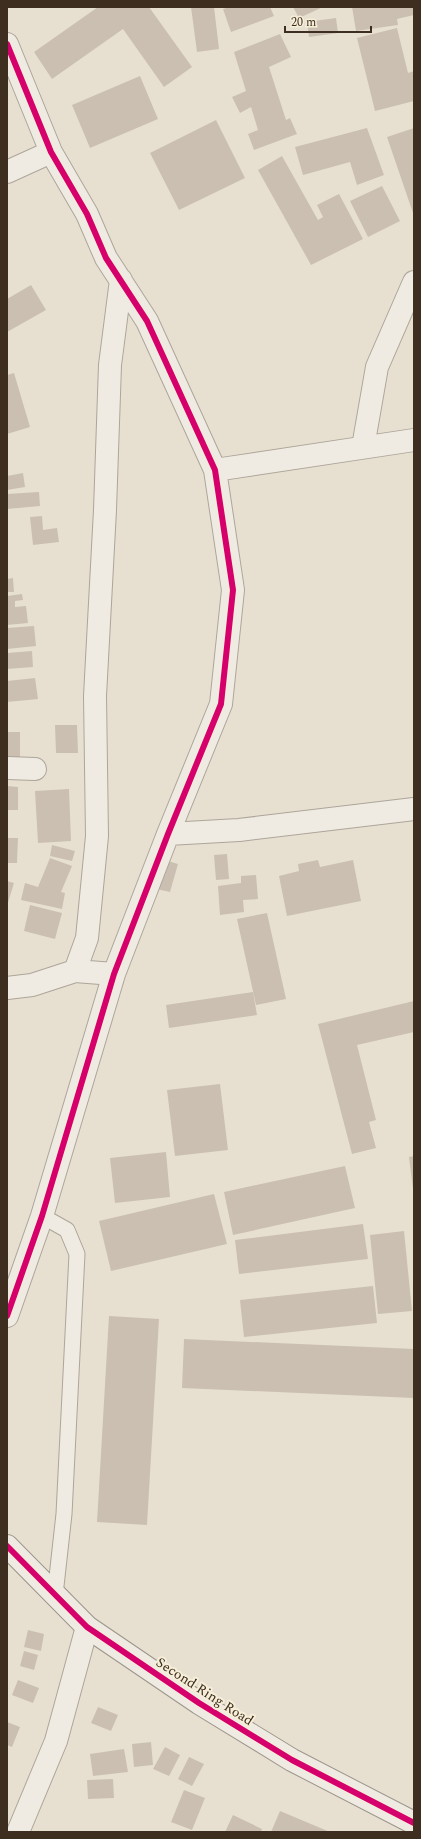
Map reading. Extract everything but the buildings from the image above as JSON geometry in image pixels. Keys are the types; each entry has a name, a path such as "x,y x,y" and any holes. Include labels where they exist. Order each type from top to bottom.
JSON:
{"street":[{"path":"7,44 51,152 87,214 106,258 147,322 215,470 233,590 221,704 168,834 114,974 42,1216 7,1316"},
{"path":"7,172 51,152"},
{"path":"75,971 87,938 97,836 95,696 105,510 110,365 121,280"},
{"path":"363,447 377,368 404,302 414,282"},
{"path":"215,470 414,440"},
{"path":"7,768 35,769"},
{"path":"168,834 238,830 414,809"},
{"path":"7,988 32,985 75,971 114,974"},
{"name":"Second Ring Road","path":"7,1546 87,1627 198,1703 292,1760 414,1823"},
{"path":"18,1832 56,1741 87,1627"}],"lane":[{"path":"42,1216 67,1230 77,1254 64,1514 55,1595"}],"cycle path":[{"path":"7,44 51,152 87,214 106,258 147,321 215,470 233,590 221,704 168,834 114,974 42,1216 7,1316"},
{"path":"7,1546 87,1627 199,1703 292,1760 414,1823"}]}
